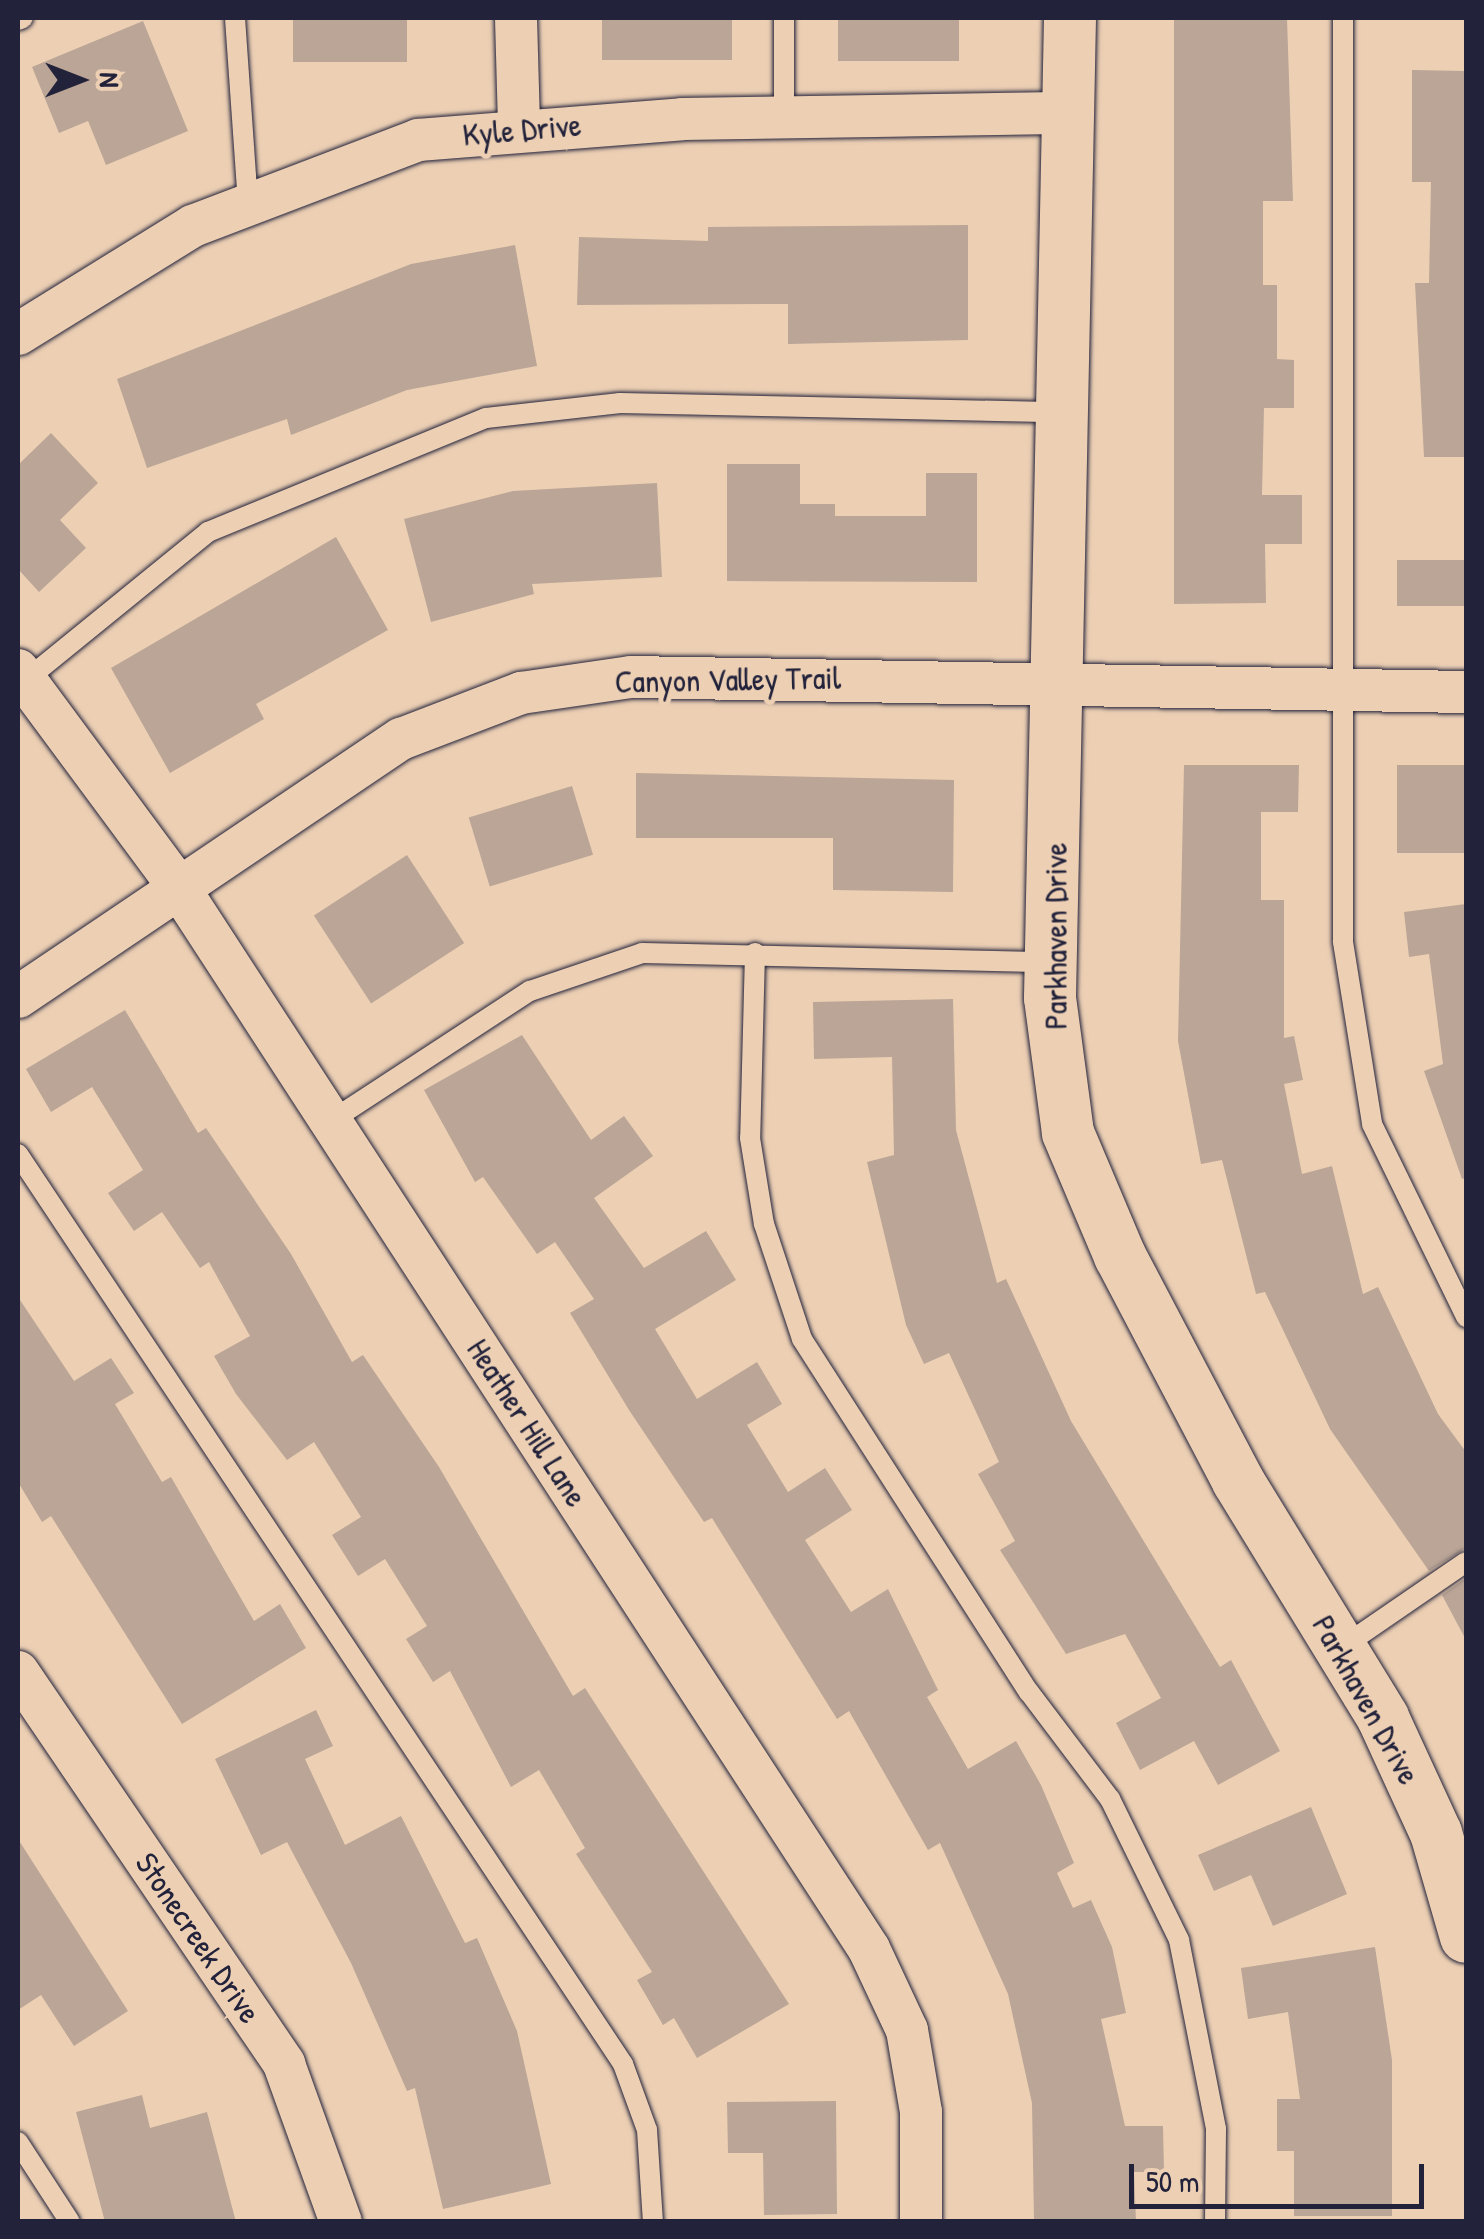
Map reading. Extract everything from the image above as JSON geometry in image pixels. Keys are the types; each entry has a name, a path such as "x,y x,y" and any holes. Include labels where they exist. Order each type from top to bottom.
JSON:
{"street":[{"path":"516,18 518,127"},
{"name":"Parkhaven Drive","path":"1070,18 1073,113 1051,962 1068,1132 1120,1256 1238,1481 1341,1648 1436,1833 1466,1937"},
{"name":"Kyle Drive","path":"18,334 248,202 418,140 518,127 784,117 1073,113"},
{"name":"Heather Hill Lane","path":"22,675 177,885 870,1948 907,2030 921,2112 922,2222"},
{"name":"Canyon Valley Trail","path":"18,997 177,885 402,740 520,693 630,677 1060,680 1466,692"},
{"name":"Stonecreek Drive","path":"18,1672 284,2064 341,2222"}],"lane":[{"path":"235,18 248,202"},
{"path":"784,18 784,117"},
{"path":"1343,18 1343,942 1353,1050 1403,1199 1466,1317"},
{"path":"22,675 208,532 486,418 620,403 1066,412"},
{"path":"331,1121 530,991 642,954 1051,962"},
{"path":"755,954 750,1138 764,1224 802,1339 1029,1692 1110,1798 1179,1940 1216,2129 1215,2222"},
{"path":"18,1154 623,2064 647,2130 653,2222"},
{"path":"1341,1648 1466,1562"},
{"path":"18,2142 70,2222"}],"building":[{"path":"293,18 407,18 407,62 293,62"},
{"path":"602,18 732,18 732,60 602,60"},
{"path":"838,18 959,18 959,61 838,61"},
{"path":"1174,18 1287,18 1293,201 1263,201 1263,285 1277,285 1277,359 1294,360 1294,408 1264,408 1262,495 1302,495 1302,544 1265,544 1266,603 1174,604"},
{"path":"143,21 188,131 106,165 88,121 59,133 32,67"},
{"path":"1412,70 1466,71 1466,457 1424,457 1415,283 1429,283 1431,182 1412,182"},
{"path":"968,225 968,340 788,344 788,304 577,305 579,237 708,241 708,227"},
{"path":"515,245 537,366 407,390 291,435 287,419 147,468 117,379 411,264"},
{"path":"51,433 98,483 60,520 86,548 39,592 18,569 18,465"},
{"path":"727,464 800,464 800,504 835,504 835,516 926,516 926,473 977,473 977,582 727,581"},
{"path":"657,483 662,577 532,584 534,594 431,622 404,519 513,491"},
{"path":"336,537 388,630 256,704 264,719 170,773 111,668"},
{"path":"1397,560 1466,560 1466,606 1397,606"},
{"path":"1184,765 1299,765 1298,812 1261,812 1261,900 1284,900 1284,1038 1294,1036 1303,1080 1284,1084 1302,1174 1332,1166 1363,1294 1378,1287 1438,1414 1466,1452 1466,1548 1429,1571 1330,1429 1265,1292 1256,1294 1222,1160 1201,1164 1178,1041"},
{"path":"1397,765 1466,765 1466,853 1397,853"},
{"path":"636,773 954,780 953,892 833,890 833,838 636,838"},
{"path":"572,786 593,855 490,886 469,818"},
{"path":"407,855 464,943 371,1004 314,915"},
{"path":"1466,904 1466,1178 1462,1179 1424,1071 1443,1064 1429,954 1409,957 1404,912"},
{"path":"953,999 956,1130 997,1283 1006,1279 1071,1421 1220,1667 1231,1660 1280,1751 1218,1785 1194,1741 1140,1770 1116,1723 1161,1698 1125,1634 1066,1654 1000,1550 1015,1541 978,1474 999,1462 949,1353 924,1364 906,1325 867,1162 894,1155 892,1057 814,1059 813,1002"},
{"path":"125,1010 198,1133 206,1128 291,1254 352,1362 363,1355 439,1467 573,1696 585,1688 789,2004 697,2058 674,2018 663,2025 637,1980 652,1972 576,1854 585,1848 539,1770 511,1787 450,1671 433,1682 406,1639 427,1626 385,1559 358,1576 332,1535 361,1517 314,1442 287,1460 236,1394 214,1356 250,1336 209,1262 200,1268 162,1212 134,1231 108,1193 143,1170 92,1087 51,1112 26,1069"},
{"path":"522,1035 591,1140 624,1116 653,1156 594,1198 644,1268 706,1231 736,1280 655,1329 697,1399 757,1362 782,1404 747,1425 788,1492 825,1468 852,1510 805,1540 851,1612 888,1589 938,1690 927,1697 968,1769 1016,1741 1041,1785 1074,1863 1057,1873 1073,1908 1091,1900 1112,1947 1126,2013 1101,2019 1125,2126 1163,2126 1164,2172 1134,2172 1136,2222 1034,2222 1032,2103 1008,1994 940,1843 928,1850 849,1711 837,1719 712,1518 704,1522 629,1410 570,1313 594,1299 555,1242 537,1254 483,1177 475,1182 424,1090"},
{"path":"18,1297 74,1381 111,1358 134,1393 115,1404 162,1482 171,1477 254,1621 280,1604 306,1648 182,1724 51,1516 42,1522 18,1482"},
{"path":"1466,1578 1466,1640 1442,1595"},
{"path":"316,1710 333,1746 305,1759 345,1845 401,1816 465,1943 477,1938 517,2031 551,2184 443,2209 415,2088 407,2091 351,1963 287,1842 261,1855 215,1759"},
{"path":"1311,1807 1347,1894 1273,1926 1251,1875 1214,1891 1198,1855"},
{"path":"18,1839 128,2011 74,2046 41,1995 18,2010"},
{"path":"1375,1947 1392,2060 1392,2216 1294,2216 1294,2151 1277,2151 1277,2099 1300,2099 1288,2012 1248,2019 1241,1968"},
{"path":"142,2095 150,2128 207,2112 236,2222 105,2222 76,2112"},
{"path":"836,2101 837,2214 764,2215 763,2153 728,2153 727,2102"}]}
